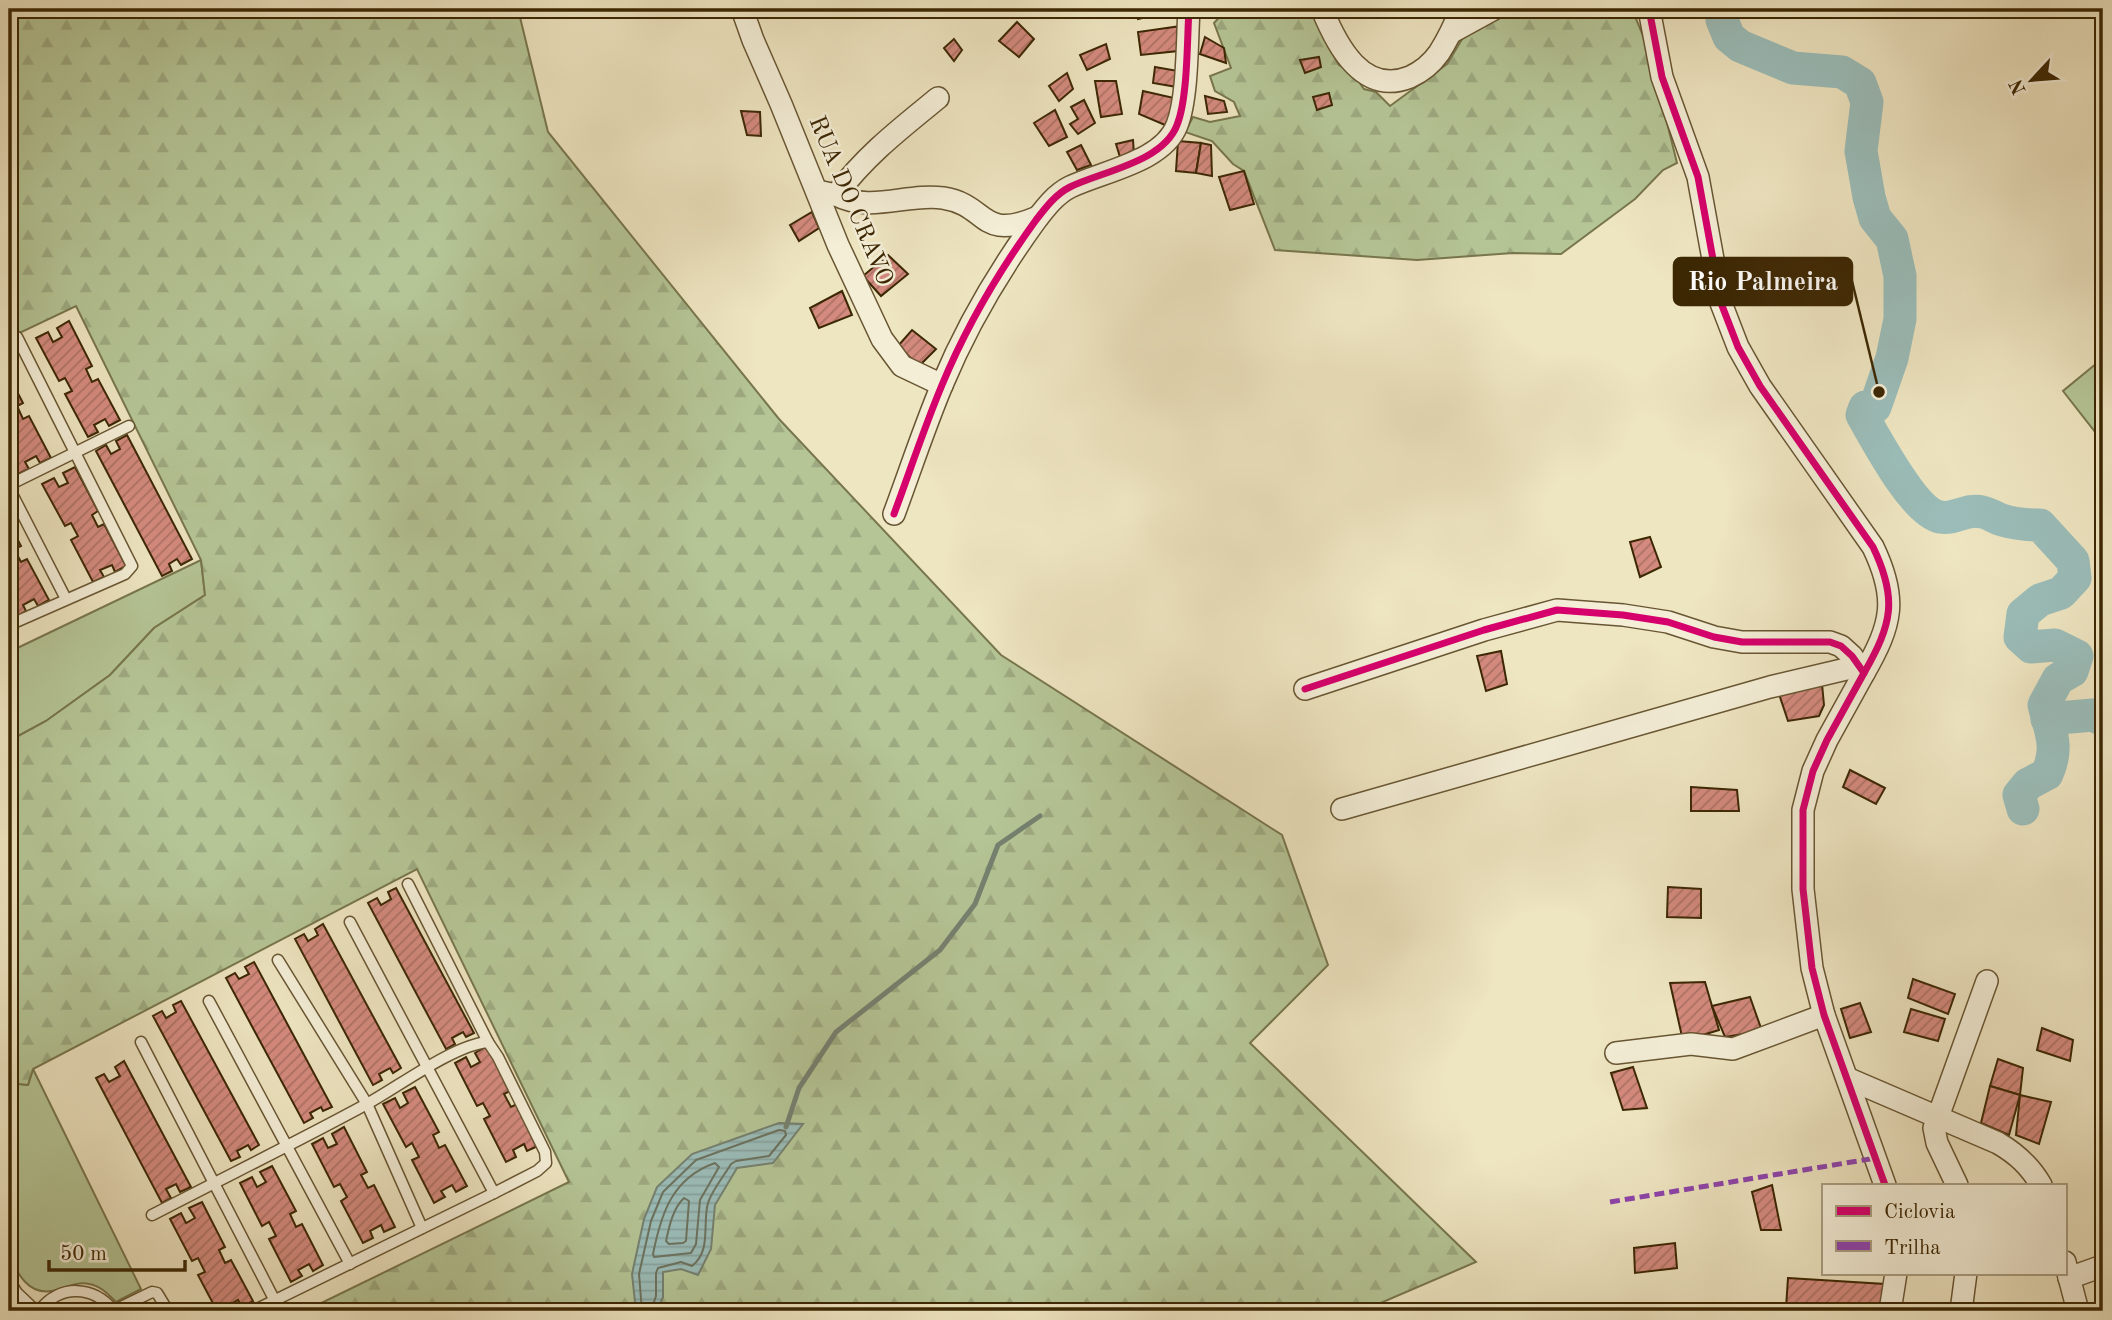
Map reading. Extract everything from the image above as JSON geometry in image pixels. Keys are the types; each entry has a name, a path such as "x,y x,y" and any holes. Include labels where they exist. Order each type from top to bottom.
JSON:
{"street":[{"name":"RUA DO CRAVO","path":"742,9 752,40 827,193 865,306 893,357 902,366 942,385"},
{"path":"894,514 942,385 989,291 1038,217 1055,197 1069,187 1152,154 1177,126 1182,106 1189,9"},
{"path":"1322,9 1348,58 1357,68 1384,82 1397,82 1420,73 1438,55 1452,32 1461,9"},
{"path":"1452,32 1494,9"},
{"path":"1648,9 1662,77 1698,177 1721,303 1738,346 1760,386 1873,547 1885,572 1890,600 1886,627 1861,669 1822,750 1813,771 1803,810 1803,889 1812,968 1824,1015 1885,1184"},
{"path":"827,193 938,98"},
{"path":"827,193 860,203 933,197 948,199 999,226 1017,226 1038,217"},
{"path":"1305,689 1472,634 1557,610 1623,615 1668,622 1714,637 1742,642 1830,642 1841,646 1861,669"},
{"path":"1342,810 1743,695 1861,669"},
{"path":"1957,1184 1934,1136 1937,1118 1987,981"},
{"path":"1616,1053 1691,1045 1733,1049 1824,1015"},
{"path":"1849,1079 1998,1143 2027,1164 2040,1184"},
{"path":"2078,1311 2067,1270 2101,1265"},
{"path":"1890,1311 1896,1274"},
{"path":"1961,1311 1966,1274"}],"lane":[{"path":"9,625 125,574 132,566 17,337"},
{"path":"66,598 9,486 129,426"},
{"path":"253,1311 494,1193 543,1167 547,1158 408,884"},
{"path":"350,922 494,1193"},
{"path":"278,960 367,1104 422,1228"},
{"path":"209,1000 350,1264"},
{"path":"141,1042 275,1301"},
{"path":"152,1215 367,1104 427,1068 470,1046 488,1042"},
{"path":"9,1280 17,1293 37,1311 56,1295 81,1291 94,1294 105,1301 113,1311 152,1292 157,1293 168,1311"}],"green space":[{"path":"9,9 518,9 548,132 779,419 1001,655 1282,835 1328,965 1250,1043 1476,1262 1362,1311 305,1311 569,1182 417,869 33,1069 28,1085 9,1083 9,741 46,721 110,675 154,628 205,595 201,560 76,306 9,338"},
{"path":"1227,9 1312,9 1339,65 1353,73 1364,89 1376,92 1390,106 1447,64 1464,36 1515,9 1632,9 1649,50 1677,163 1663,170 1635,199 1561,254 1513,253 1417,260 1275,250 1244,171 1233,164 1212,141 1185,132 1193,117 1210,122 1240,116 1234,102 1215,91 1210,76 1231,68 1214,23"},
{"path":"2103,358 2103,442 2063,391"},
{"path":"201,560 205,595 154,628 110,675 46,721 9,741 9,652"},
{"path":"33,1069 141,1289 116,1302 101,1288 84,1283 52,1291 36,1290 24,1281 9,1255 9,1083 28,1085"}],"water":[{"path":"779,1123 803,1124 773,1163 737,1168 715,1205 711,1249 698,1275 681,1269 663,1272 663,1297 657,1311 636,1311 632,1274 644,1219 657,1187 692,1154"}],"building":[{"path":"1136,9 1181,9 1138,19"},
{"path":"1017,22 1034,39 1019,57 999,41"},
{"path":"1181,26 1178,51 1141,55 1138,32"},
{"path":"1205,37 1224,48 1226,63 1200,54"},
{"path":"954,39 962,50 954,61 944,48"},
{"path":"1106,44 1110,59 1087,70 1080,55"},
{"path":"1319,57 1321,67 1305,73 1300,60"},
{"path":"1155,67 1178,71 1177,87 1153,83"},
{"path":"1067,73 1073,89 1059,101 1049,86"},
{"path":"1095,81 1116,81 1122,114 1101,117"},
{"path":"1143,91 1174,98 1175,112 1165,125 1139,114"},
{"path":"1329,93 1332,105 1317,110 1313,97"},
{"path":"1205,96 1224,101 1227,112 1208,114"},
{"path":"1084,100 1095,123 1078,134 1070,124 1078,119 1071,107"},
{"path":"1055,110 1067,137 1049,146 1034,123"},
{"path":"741,111 760,112 761,136 747,135"},
{"path":"1133,140 1134,154 1131,152 1120,157 1116,144"},
{"path":"1178,141 1201,143 1196,173 1176,171"},
{"path":"1201,143 1211,145 1212,176 1196,173"},
{"path":"1081,145 1091,165 1077,170 1067,152"},
{"path":"1244,171 1254,204 1230,210 1219,177"},
{"path":"812,212 819,228 799,241 790,225"},
{"path":"888,255 908,274 881,296 863,276"},
{"path":"842,291 852,315 819,328 810,308"},
{"path":"69,321 92,366 86,369 92,382 98,379 120,420 109,426 105,419 94,425 98,432 88,437 65,394 72,391 65,378 59,381 36,338 48,332 53,342 62,337 57,328"},
{"path":"912,330 936,349 919,366 898,346"},
{"path":"9,376 23,403 17,406 23,419 29,416 51,458 40,463 36,456 25,462 29,469 18,474 9,456"},
{"path":"127,435 192,559 181,565 177,559 169,564 172,571 162,576 96,451 106,445 111,454 120,449 116,441"},
{"path":"75,467 98,511 92,515 98,527 104,524 126,566 115,572 112,565 100,570 104,577 93,582 71,540 78,536 71,523 65,526 42,484 54,478 59,487 68,483 63,473"},
{"path":"9,523 21,546 14,549 21,562 27,559 49,600 38,606 34,599 23,605 26,611 16,617 9,602"},
{"path":"1650,537 1661,567 1640,577 1630,542"},
{"path":"1501,651 1507,684 1486,691 1477,656"},
{"path":"1822,684 1824,705 1819,716 1788,721 1778,691"},
{"path":"1850,770 1885,788 1876,804 1843,787"},
{"path":"1691,787 1737,790 1739,811 1691,811"},
{"path":"1668,887 1701,889 1701,918 1667,917"},
{"path":"396,888 474,1033 466,1037 463,1032 452,1038 455,1044 446,1049 368,903 377,898 381,905 391,899 388,892"},
{"path":"323,924 401,1068 393,1073 390,1068 379,1074 382,1080 373,1085 295,939 304,934 308,941 318,935 315,929"},
{"path":"254,962 332,1107 323,1111 321,1107 310,1113 313,1118 304,1123 226,978 235,973 239,979 249,974 245,967"},
{"path":"1913,979 1955,994 1948,1014 1908,998"},
{"path":"1705,982 1719,1030 1683,1041 1670,983"},
{"path":"1750,997 1762,1031 1725,1037 1712,1006"},
{"path":"181,1001 259,1145 251,1150 248,1145 237,1151 240,1157 231,1161 153,1016 162,1011 166,1018 176,1012 173,1005"},
{"path":"1860,1003 1871,1032 1850,1038 1841,1009"},
{"path":"1911,1009 1945,1019 1938,1041 1904,1032"},
{"path":"2042,1028 2073,1040 2070,1061 2037,1050"},
{"path":"487,1046 510,1091 504,1094 511,1107 517,1104 538,1146 527,1151 524,1144 513,1150 516,1157 506,1162 484,1119 490,1116 483,1103 477,1106 455,1063 466,1057 471,1067 480,1062 475,1053"},
{"path":"1998,1059 2023,1068 2020,1095 1990,1086"},
{"path":"124,1061 191,1187 180,1192 176,1184 166,1189 171,1198 162,1203 96,1078 104,1074 109,1082 120,1076 115,1067"},
{"path":"1633,1067 1647,1108 1623,1110 1611,1073"},
{"path":"1990,1086 2020,1095 2009,1135 1981,1123"},
{"path":"415,1087 439,1132 433,1135 439,1148 445,1145 467,1186 456,1192 452,1185 441,1191 445,1197 434,1203 412,1160 419,1157 412,1143 406,1147 383,1104 395,1098 400,1108 408,1103 403,1093"},
{"path":"2020,1095 2051,1102 2039,1144 2016,1135"},
{"path":"344,1127 367,1172 361,1175 368,1188 374,1185 395,1227 384,1232 381,1225 370,1231 373,1238 363,1243 341,1201 347,1197 340,1184 334,1187 312,1144 323,1138 328,1148 337,1144 332,1134"},
{"path":"272,1166 296,1211 290,1214 296,1227 302,1224 323,1265 313,1271 309,1264 298,1270 302,1276 291,1282 269,1239 276,1236 269,1222 262,1226 240,1183 252,1177 257,1187 266,1182 260,1172"},
{"path":"1772,1185 1781,1230 1761,1230 1752,1192"},
{"path":"202,1202 225,1247 219,1250 225,1263 231,1260 253,1301 242,1307 238,1300 228,1306 230,1311 217,1311 198,1275 205,1272 198,1258 192,1261 170,1219 181,1213 186,1223 195,1218 189,1208"},
{"path":"1675,1243 1677,1268 1635,1273 1634,1248"},
{"path":"1788,1278 1885,1284 1883,1311 1786,1308"}],"waterway":[{"path":"1724,9 1722,20 1729,37 1740,46 1793,68 1842,72 1860,83 1867,102 1861,151 1869,197 1875,218 1892,239 1900,276 1900,319 1892,358 1875,407 1865,407 1862,415 1886,457 1908,489 1930,512 1940,517 1951,517 1977,511 2011,522 2040,525 2073,561 2075,578 2061,593 2040,600 2023,614 2020,637 2031,647 2055,645 2077,656 2072,671 2058,679 2044,705 2053,740 2053,756 2047,774 2028,784 2019,795 2023,809"},
{"path":"2047,719 2093,715 2103,720"},
{"path":"786,1127 799,1088 836,1032 940,950 975,904 998,845 1040,816"}],"marked path":[{"path":"1610,1202 1876,1158"}],"cycle path":[{"path":"894,514 951,363 996,279 1036,220 1051,201 1065,190 1146,157 1170,138 1177,125 1183,100 1189,9"},
{"path":"1649,9 1662,77 1698,177 1721,303 1738,347 1760,386 1873,547 1881,565 1889,597 1886,625 1864,673"},
{"path":"1305,689 1484,630 1557,610 1623,615 1668,622 1714,637 1742,642 1830,642 1841,646 1864,673 1813,771 1803,810 1803,889 1812,968 1824,1015 1885,1184"}],"place":[{"name":"Rio Palmeira","path":"1879,392"}]}
